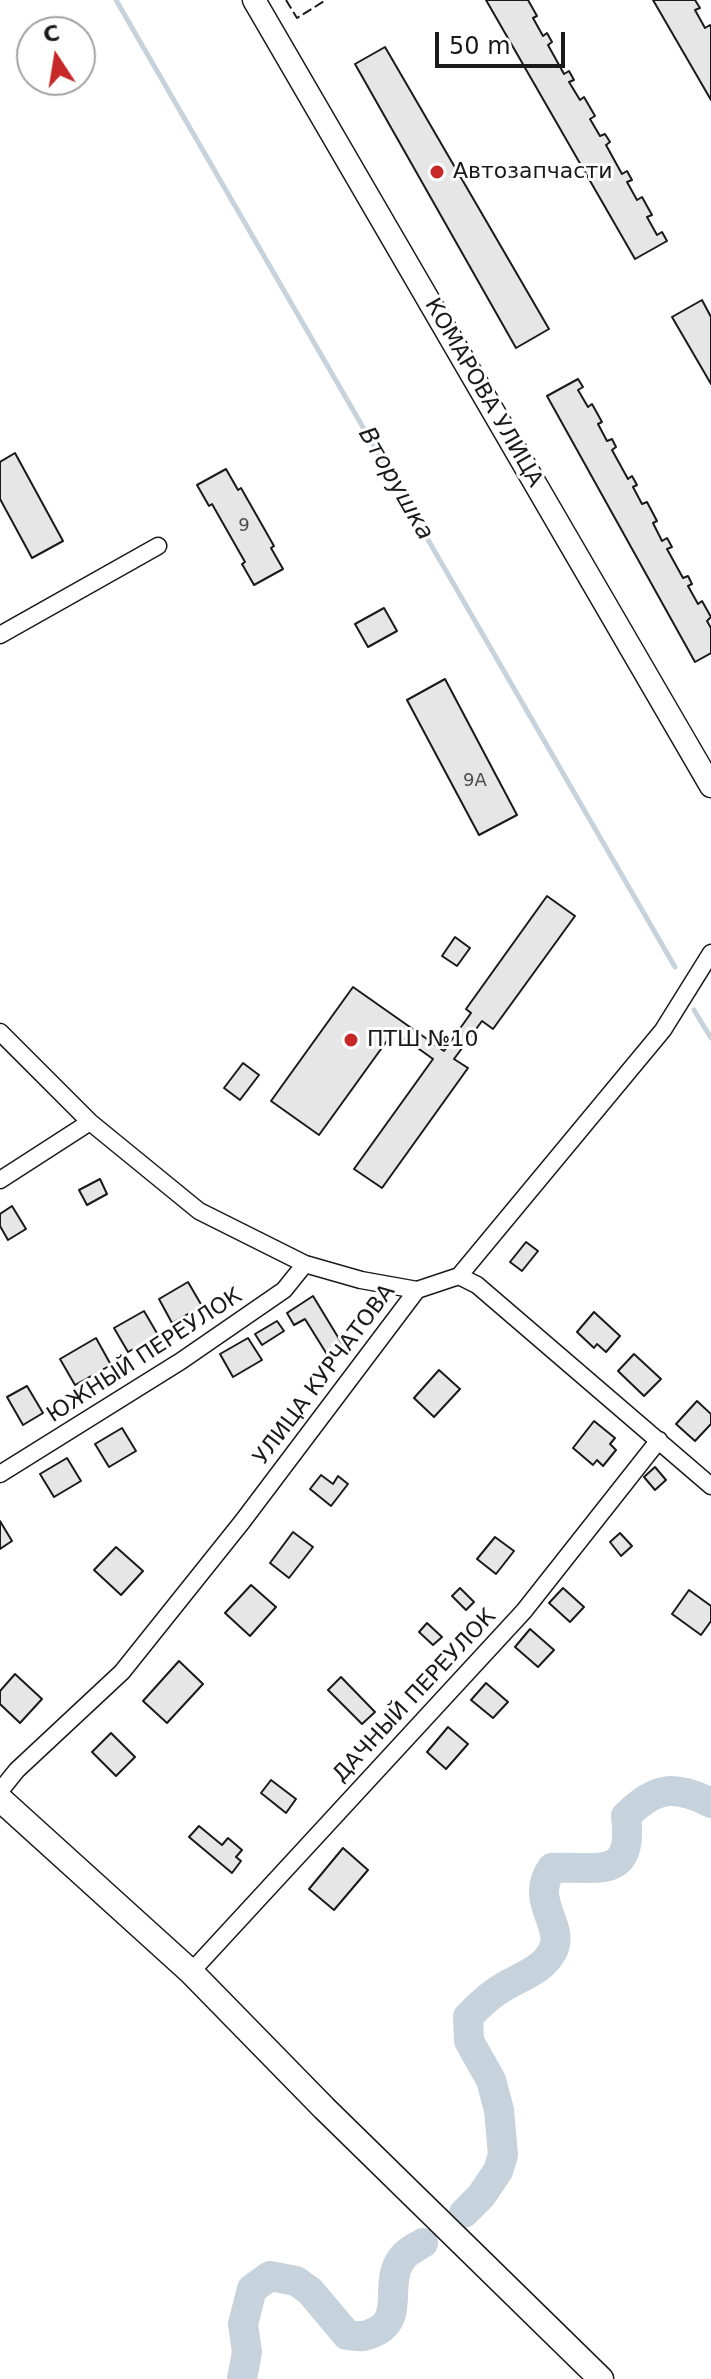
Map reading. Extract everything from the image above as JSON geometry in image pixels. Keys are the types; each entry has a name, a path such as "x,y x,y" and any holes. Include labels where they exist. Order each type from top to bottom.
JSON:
{"main road":[{"path":"0,1799 191,1972 324,2108 601,2379"}],"street":[{"name":"КОМАРОВА УЛИЦА","path":"254,0 711,786"},
{"path":"0,635 158,546"},
{"path":"711,953 663,1030 459,1276 477,1285 711,1486"},
{"path":"0,1032 90,1122 199,1211 305,1264 361,1280 417,1290"},
{"path":"0,1180 90,1122"},
{"name":"ЮЖНЫЙ ПЕРЕУЛОК","path":"0,1474 181,1361 284,1290 305,1264"},
{"name":"УЛИЦА КУРЧАТОВА","path":"0,1791 17,1770 122,1672 242,1522 417,1290 459,1276"},
{"name":"ДАЧНЫЙ ПЕРЕУЛОК","path":"191,1972 524,1611 659,1440"}],"building":[{"path":"486,0 528,0 537,16 533,18 543,36 547,33 552,42 548,45 564,74 569,71 574,80 569,82 580,100 584,97 595,116 590,119 600,136 605,134 610,142 606,145 622,174 627,171 632,180 627,182 637,200 642,197 652,215 647,217 657,235 662,232 667,241 635,259"},
{"path":"653,0 695,0 700,8 695,10 705,28 710,25 711,100"},
{"path":"385,47 549,329 516,348 355,64"},
{"path":"702,300 711,317 711,384 672,317"},
{"path":"578,379 583,387 578,390 588,407 592,404 602,422 598,424 607,441 612,439 616,447 612,450 628,479 632,476 637,485 633,487 642,504 647,502 657,521 653,523 662,541 667,538 672,547 667,549 683,578 688,576 692,584 688,586 698,604 702,601 711,617 707,621 711,628 711,653 695,662 547,396"},
{"path":"15,453 63,541 32,558 0,499 0,462"},
{"path":"226,469 238,490 241,488 274,546 271,548 283,569 254,585 242,564 245,562 212,504 209,506 197,485"},
{"path":"384,608 397,631 368,647 355,624"},
{"path":"445,679 517,815 479,835 407,700"},
{"name":"ПТШ №10","path":"547,896 575,916 493,1029 482,1021 454,1059 468,1068 382,1188 354,1169 433,1059 394,1031 319,1135 271,1101 353,987 444,1051 471,1013 466,1009"},
{"path":"455,937 470,948 457,966 442,956"},
{"path":"243,1063 259,1075 240,1100 224,1088"},
{"path":"100,1179 107,1194 87,1205 79,1190"},
{"path":"12,1206 26,1229 8,1240 0,1226 0,1214"},
{"path":"526,1242 538,1251 522,1271 510,1262"},
{"path":"188,1282 202,1306 172,1323 159,1299"},
{"path":"313,1296 344,1347 328,1356 305,1319 294,1325 287,1313"},
{"path":"144,1311 158,1335 128,1352 114,1328"},
{"path":"594,1312 620,1336 606,1352 597,1344 594,1348 577,1332"},
{"path":"277,1321 284,1331 262,1345 255,1334"},
{"path":"96,1338 111,1365 75,1385 60,1359"},
{"path":"248,1338 262,1360 233,1377 220,1354"},
{"path":"634,1354 661,1379 644,1396 618,1371"},
{"path":"439,1370 460,1389 434,1417 414,1398"},
{"path":"27,1386 43,1413 23,1425 7,1397"},
{"path":"697,1401 711,1414 711,1424 695,1441 676,1424"},
{"path":"594,1421 615,1438 610,1444 616,1450 603,1466 597,1460 593,1465 573,1448"},
{"path":"122,1428 136,1451 109,1467 95,1444"},
{"path":"67,1458 81,1481 54,1497 40,1474"},
{"path":"655,1467 666,1480 655,1490 644,1477"},
{"path":"321,1475 333,1484 338,1476 348,1484 331,1506 310,1489"},
{"path":"0,1521 12,1541 0,1549"},
{"path":"293,1532 313,1547 289,1578 270,1563"},
{"path":"620,1533 632,1546 621,1556 610,1542"},
{"path":"495,1537 514,1551 496,1574 477,1559"},
{"path":"116,1547 143,1571 121,1595 94,1570"},
{"path":"251,1585 276,1607 250,1636 225,1613"},
{"path":"460,1588 474,1602 466,1610 452,1596"},
{"path":"563,1588 584,1607 570,1622 549,1603"},
{"path":"689,1590 711,1606 711,1621 701,1635 672,1614"},
{"path":"427,1623 442,1637 433,1645 419,1632"},
{"path":"530,1629 554,1650 538,1667 515,1647"},
{"path":"179,1661 203,1684 167,1723 143,1701"},
{"path":"15,1674 42,1699 20,1723 0,1704 0,1691"},
{"path":"341,1677 375,1712 362,1724 328,1690"},
{"path":"486,1683 508,1702 493,1718 471,1700"},
{"path":"448,1727 468,1744 446,1769 427,1752"},
{"path":"111,1733 135,1757 116,1776 92,1752"},
{"path":"271,1780 296,1799 286,1813 261,1793"},
{"path":"199,1826 222,1845 228,1838 242,1850 236,1857 241,1861 232,1873 189,1837"},
{"path":"343,1848 368,1870 334,1910 309,1889"}],"waterway":[{"name":"Вторушка","path":"116,0 675,967"},
{"name":"Вторушка","path":"694,1010 711,1038"},
{"name":"Вторушка","path":"464,2213 481,2196 498,2171 503,2155 499,2110 491,2080 469,2041 468,2017 496,1992 538,1968 552,1952 555,1933 544,1892 552,1868 597,1868 618,1861 624,1852 627,1837 626,1816 656,1794 675,1791 711,1803"},
{"name":"Вторушка","path":"242,2379 247,2352 243,2324 252,2289 270,2276 296,2281 310,2291 347,2335 366,2335 377,2331 390,2318 395,2272 407,2253 423,2243"}],"fence":[{"path":"286,0 297,18 326,0"}],"place":[{"name":"Автозапчасти","path":"437,172"},
{"name":"ПТШ №10","path":"351,1040"}]}
